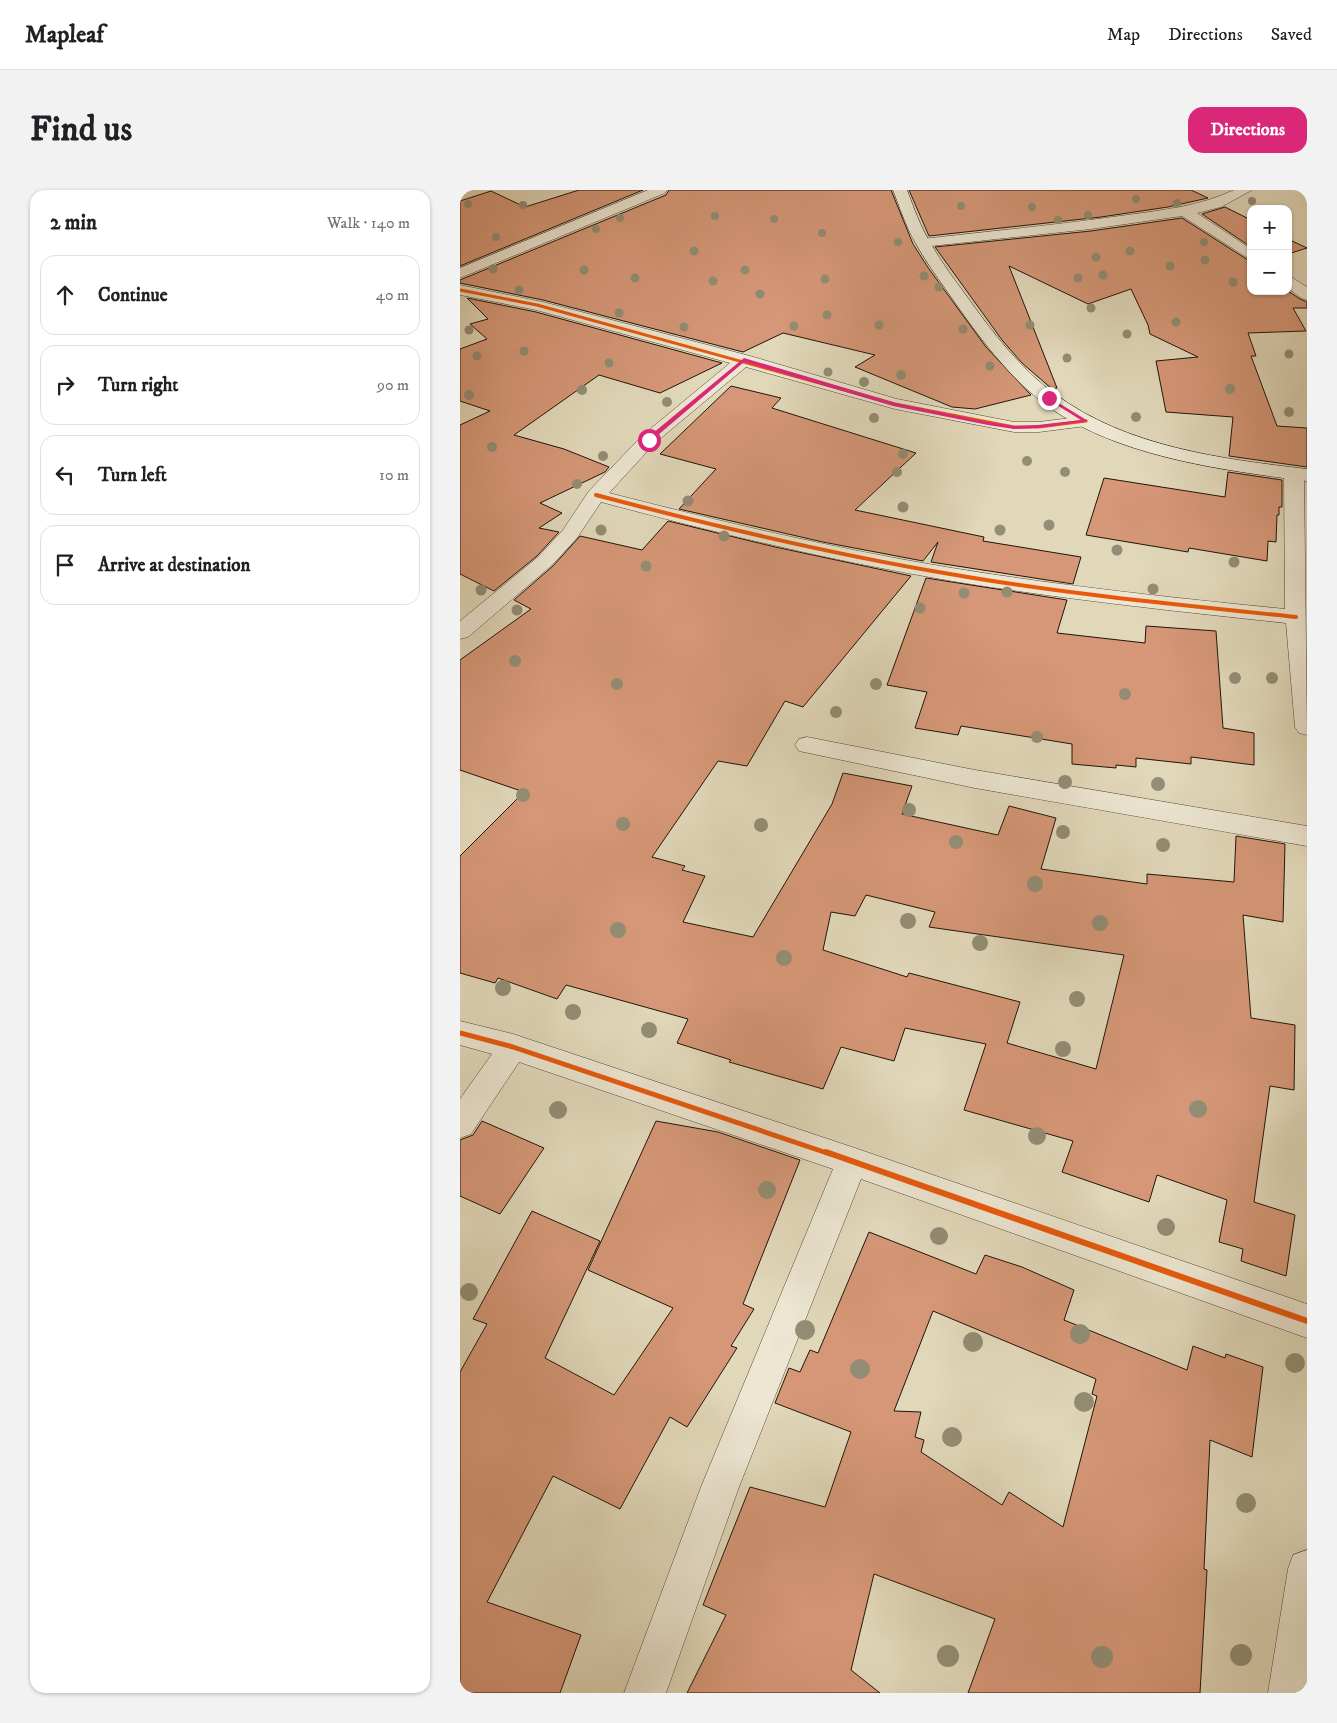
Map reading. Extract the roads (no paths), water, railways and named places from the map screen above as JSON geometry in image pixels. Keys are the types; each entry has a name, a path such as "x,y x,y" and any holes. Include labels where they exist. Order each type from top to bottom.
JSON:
{"street":[{"path":"460,273 660,190"},
{"path":"900,190 922,242 970,311 1007,359 1049,398 1086,421 1137,442 1194,458 1301,475 1296,617 1307,726"},
{"path":"922,242 1091,225 1184,211 1216,204 1245,190"},
{"path":"1184,211 1247,253"},
{"path":"1292,283 1307,295"},
{"path":"460,290 537,305 744,360 895,404 988,424 1038,427 1086,421"},
{"path":"460,632 545,561 570,534 596,495 649,440 744,360"},
{"path":"596,495 725,530 926,570 1069,592 1296,617"},
{"path":"807,745 975,779 1307,836"},
{"path":"460,1033 513,1047 852,1161 1307,1321"},
{"path":"460,1124 513,1047"},
{"path":"645,1693 720,1487 852,1161"},
{"path":"1289,1693 1307,1570"}]}
